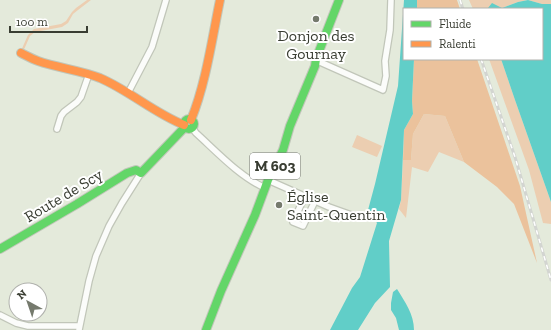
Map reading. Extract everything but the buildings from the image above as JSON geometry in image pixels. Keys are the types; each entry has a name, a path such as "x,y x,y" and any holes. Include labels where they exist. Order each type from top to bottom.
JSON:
{"street":[{"path":"128,93 152,47 166,0"},
{"path":"0,315 16,323 28,326 79,328 96,256 109,226 141,173 188,125 197,105 220,0"},
{"path":"316,61 383,90 386,76 385,61 390,30 391,0"},
{"name":"M 603","path":"206,330 221,291 283,150 290,126 315,66 338,1"},
{"path":"21,53 38,61 89,74 102,79 179,124 188,125 242,174 252,181 277,184 315,201 357,217"},
{"path":"57,129 61,116 64,112 81,97 89,74"},
{"name":"Route de Scy","path":"0,249 73,207 127,173 136,170 141,173"},
{"path":"305,196 293,222 303,226 315,201"}],"shaded area":[{"path":"87,0 91,0 73,14 68,23 62,27 35,32 30,36 22,54 20,53 28,35 34,29 61,24 66,21 76,8"},
{"path":"417,0 457,0 460,8 417,8"},
{"path":"469,0 528,0 502,8 473,8"},
{"path":"528,0 551,0 551,4 542,4"},
{"path":"414,60 477,60 520,186 537,263 514,204 497,187 464,162 445,116 424,114 413,134 411,160 403,160 404,130 413,114 412,101"},
{"path":"489,60 501,60 551,202 551,224 543,223 529,170"},
{"path":"424,114 445,116 464,162 439,152 428,172 412,167 406,218 399,209 401,200 403,160 411,160 413,134"},
{"path":"357,135 382,146 377,157 352,147"}],"water":[{"path":"404,0 417,0 417,8 403,8"},
{"path":"528,0 542,4 551,4 551,202 501,60 543,60 543,8 502,8"},
{"path":"492,3 502,8 488,8"},
{"path":"403,14 403,60 414,60 412,101 413,114 404,130 401,200 389,241 390,287 375,303 358,330 330,330 352,288 360,277 377,223 368,210 398,86"},
{"path":"397,289 411,313 414,330 399,330 396,318 391,310 393,292"}],"railway":[{"path":"460,0 463,8"},
{"path":"481,60 515,157 551,280"}],"traffic: fast":[{"path":"206,330 221,291 255,215 268,180 283,150 290,126 315,66 316,59 339,0"},
{"path":"187,119 191,119 194,124 191,129 187,129 184,126 184,122 187,119"},
{"path":"0,249 127,173 136,170 141,173 185,127"}],"traffic: slow":[{"path":"191,120 205,76 220,0"},
{"path":"21,53 46,63 100,78 184,125"}],"place":[{"name":"Donjon des Gournay","path":"316,19"},
{"name":"Église Saint-Quentin","path":"279,205"}]}
